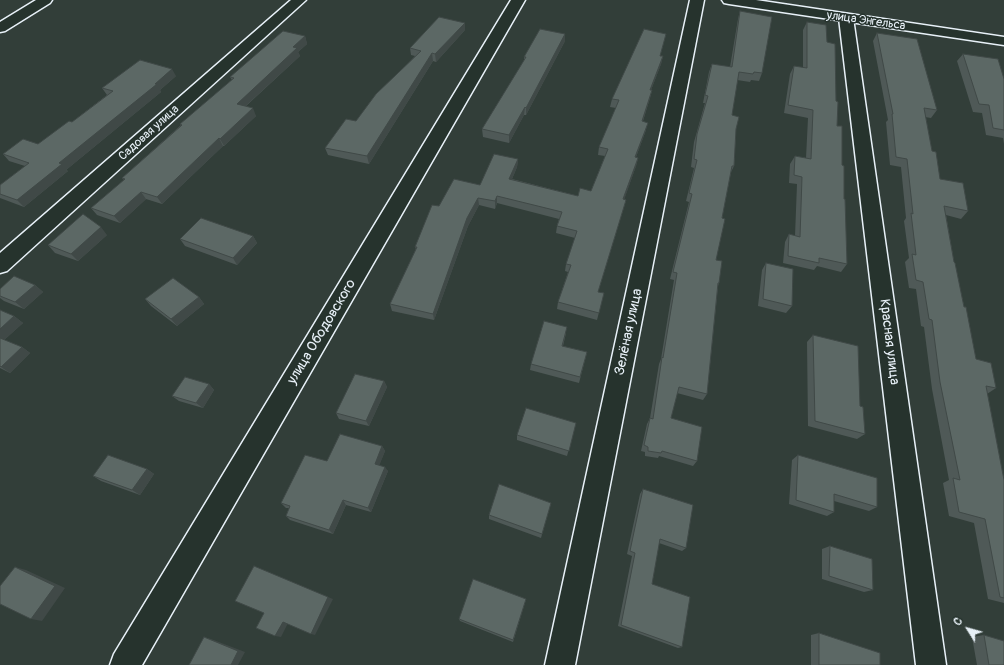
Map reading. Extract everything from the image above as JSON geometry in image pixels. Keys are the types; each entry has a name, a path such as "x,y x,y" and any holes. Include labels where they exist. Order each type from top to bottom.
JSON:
{"street":[{"path":"0,28 45,0"},
{"name":"Садовая улица","path":"0,265 299,0"},
{"name":"улица Ободовского","path":"125,665 518,0"},
{"name":"Зелёная улица","path":"560,665 697,0"},
{"name":"улица Энгельса","path":"729,0 758,2 846,18 1004,41"},
{"name":"Красная улица","path":"846,18 931,665"}],"building":[{"path":"740,11 772,17 762,73 754,72 753,74 739,72 732,115 739,117 736,129 734,166 732,166 722,218 725,219 716,260 722,261 718,283 707,394 679,387 671,418 702,427 697,461 662,451 661,453 648,451 648,447 644,445 650,418 653,419 677,273 673,272 692,194 689,193 697,160 694,159 697,134 708,96 705,95 712,64 732,67"},
{"path":"439,17 465,23 435,54 432,53 367,156 325,148 346,119 356,121 376,94 421,51 410,48"},
{"path":"807,22 826,25 827,42 835,44 836,101 838,102 837,126 842,126 842,165 844,166 847,264 819,258 819,263 788,256 789,234 800,237 802,177 794,175 795,156 811,159 813,110 788,105 794,66 807,68"},
{"path":"540,29 565,34 526,108 525,107 509,135 482,129 526,57 524,57"},
{"path":"644,29 666,34 660,56 663,56 650,90 652,90 642,121 648,123 635,157 638,158 623,199 626,200 598,292 604,293 599,313 558,302 571,265 566,264 577,231 557,226 562,212 497,196 495,201 478,198 467,218 433,314 390,304 417,247 415,247 432,205 439,206 454,179 480,185 494,154 518,159 509,179 578,196 580,188 591,191 608,149 599,147 619,100 612,99"},
{"path":"283,31 305,36 293,47 297,48 237,104 253,108 220,139 219,138 157,197 141,192 114,216 91,208 125,179 122,178 182,125 180,124 234,78 230,77"},
{"path":"877,33 917,39 937,110 924,108 932,151 936,152 940,179 963,183 968,211 944,206 954,262 964,307 966,307 976,359 991,363 996,388 986,386 1004,480 1004,598 1000,597 985,519 959,512 953,478 960,480 940,382 932,320 929,319 923,282 916,280 912,254 916,255 907,159 896,157 893,114"},
{"path":"963,54 998,59 1004,79 1004,130 993,128 989,105 979,104"},
{"path":"140,60 172,69 155,84 157,84 59,163 62,164 17,200 0,194 0,185 29,163 3,154 23,139 38,144 69,121 72,122 113,91 102,88"},
{"path":"83,214 101,227 71,254 48,245"},
{"path":"201,218 253,236 233,258 180,239"},
{"path":"766,263 793,269 792,306 763,299"},
{"path":"14,276 35,285 15,302 0,296 0,289"},
{"path":"173,278 199,297 171,319 145,299"},
{"path":"0,310 14,316 0,329"},
{"path":"544,321 567,327 562,346 587,352 580,377 531,364"},
{"path":"813,335 858,346 860,406 863,407 865,434 815,421"},
{"path":"0,338 22,347 1,367 0,366"},
{"path":"355,374 384,381 366,421 336,413"},
{"path":"185,377 209,384 196,403 172,396"},
{"path":"526,408 576,423 569,451 517,435"},
{"path":"340,434 382,446 375,464 385,467 368,508 343,500 329,530 286,516 290,506 281,503 305,455 327,461"},
{"path":"108,455 147,469 132,490 93,476"},
{"path":"798,455 877,478 877,507 834,494 834,512 796,500"},
{"path":"499,484 551,503 542,534 489,515"},
{"path":"643,489 693,505 686,548 660,539 652,584 690,597 682,647 621,625 635,553 630,551"},
{"path":"830,546 872,559 873,590 829,576"},
{"path":"254,566 328,597 311,634 283,622 275,636 256,628 264,613 235,601"},
{"path":"15,567 55,586 31,619 0,604 0,586"},
{"path":"473,579 526,599 513,640 459,619"},
{"path":"819,633 880,653 880,665 819,665"},
{"path":"984,635 1004,641 1004,665 989,665"},
{"path":"204,637 238,651 231,665 189,665"}]}
